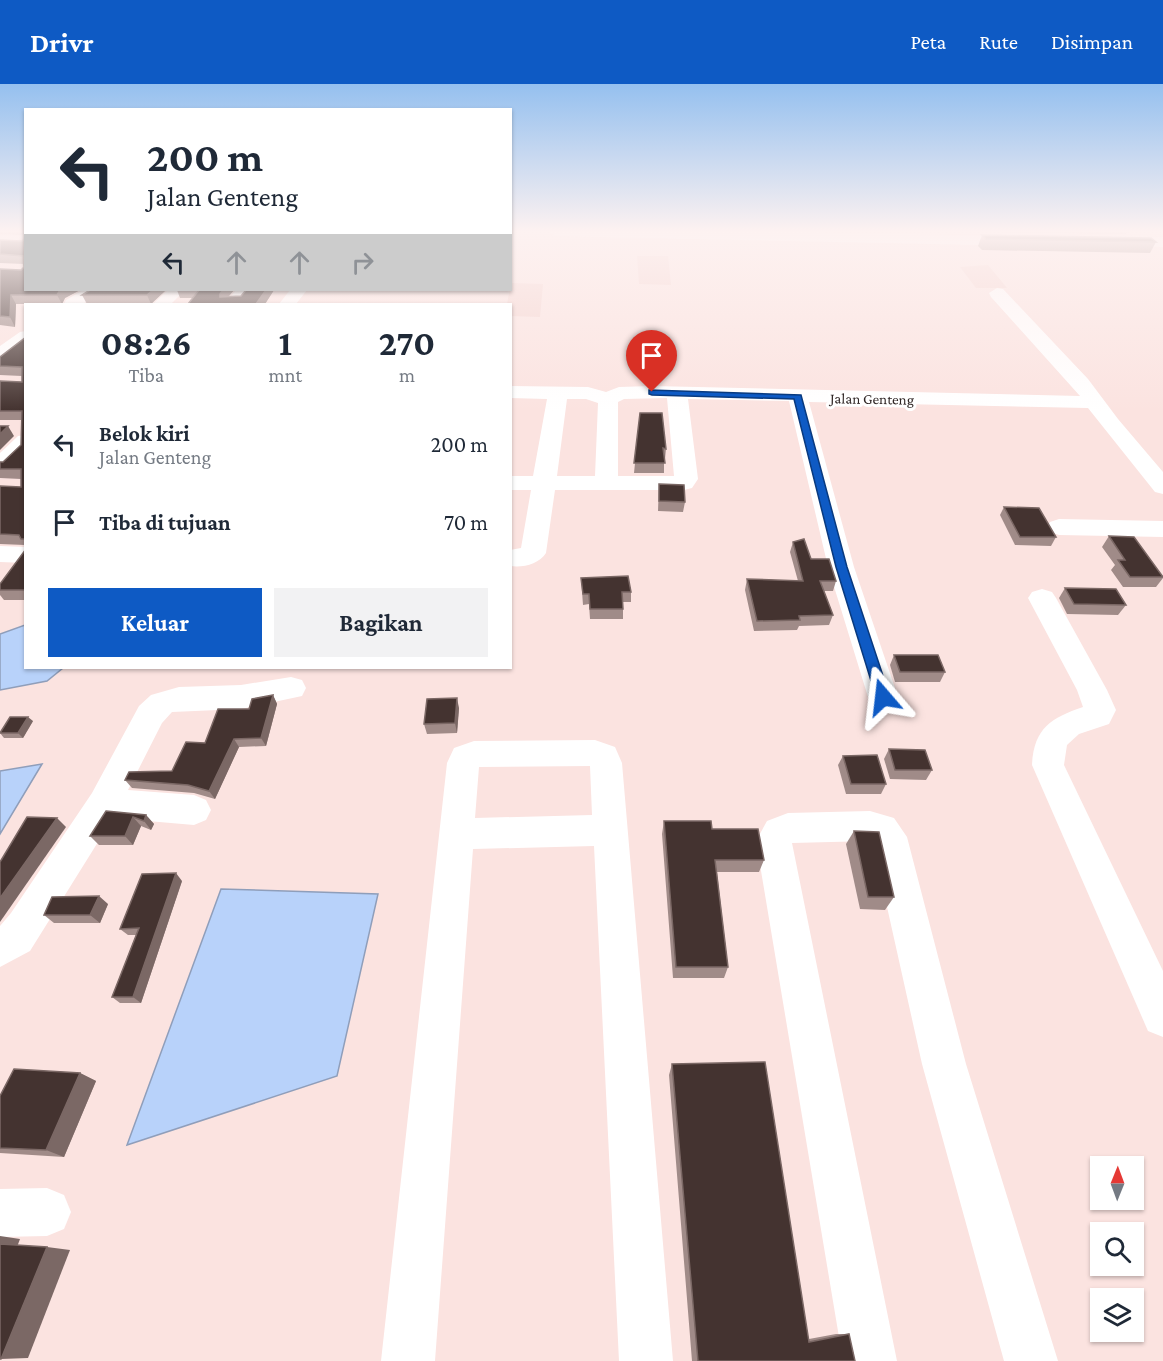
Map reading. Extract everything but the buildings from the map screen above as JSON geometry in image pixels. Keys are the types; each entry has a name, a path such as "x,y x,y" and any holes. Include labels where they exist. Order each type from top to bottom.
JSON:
{"street":[{"path":"74,303 91,292"},
{"path":"162,303 175,292"},
{"path":"234,303 244,292"},
{"path":"288,303 298,292"},
{"path":"997,293 1081,383 1093,402 1163,487"},
{"path":"6,331 24,336"},
{"path":"0,354 24,337"},
{"name":"Jalan Genteng","path":"512,392 593,393 608,400 624,392 1093,402"},
{"path":"512,558 519,559 533,553 558,393"},
{"path":"512,483 686,482 677,393"},
{"path":"798,397 841,567 883,697"},
{"path":"606,481 608,400"},
{"path":"0,465 20,432"},
{"path":"1059,527 1163,530"},
{"path":"0,554 24,555"},
{"path":"1042,598 1092,690 1100,710 1098,715 1076,721 1053,737 1047,748 1048,765 1163,1016"},
{"path":"0,948 16,938 25,926 104,803 150,715 162,703 179,699 241,697 291,688"},
{"path":"408,1361 463,763 466,757 474,754 595,753 603,756 606,763 612,830 646,1361"},
{"path":"104,803 194,810"},
{"path":"870,1361 774,841 779,832 788,828 870,825 882,829 889,837 944,1064 1031,1361"},
{"path":"457,834 612,830"},
{"path":"0,1213 46,1212"}],"shaded area":[{"path":"509,292 542,292 540,317 512,316 512,303 507,303"}],"water":[{"path":"24,625 24,669 62,669 47,681 0,690 0,634"},
{"path":"42,764 0,834 0,771"},
{"path":"221,889 378,894 337,1076 127,1145"}],"route":[{"path":"652,392 798,397 841,567 883,697"}]}
